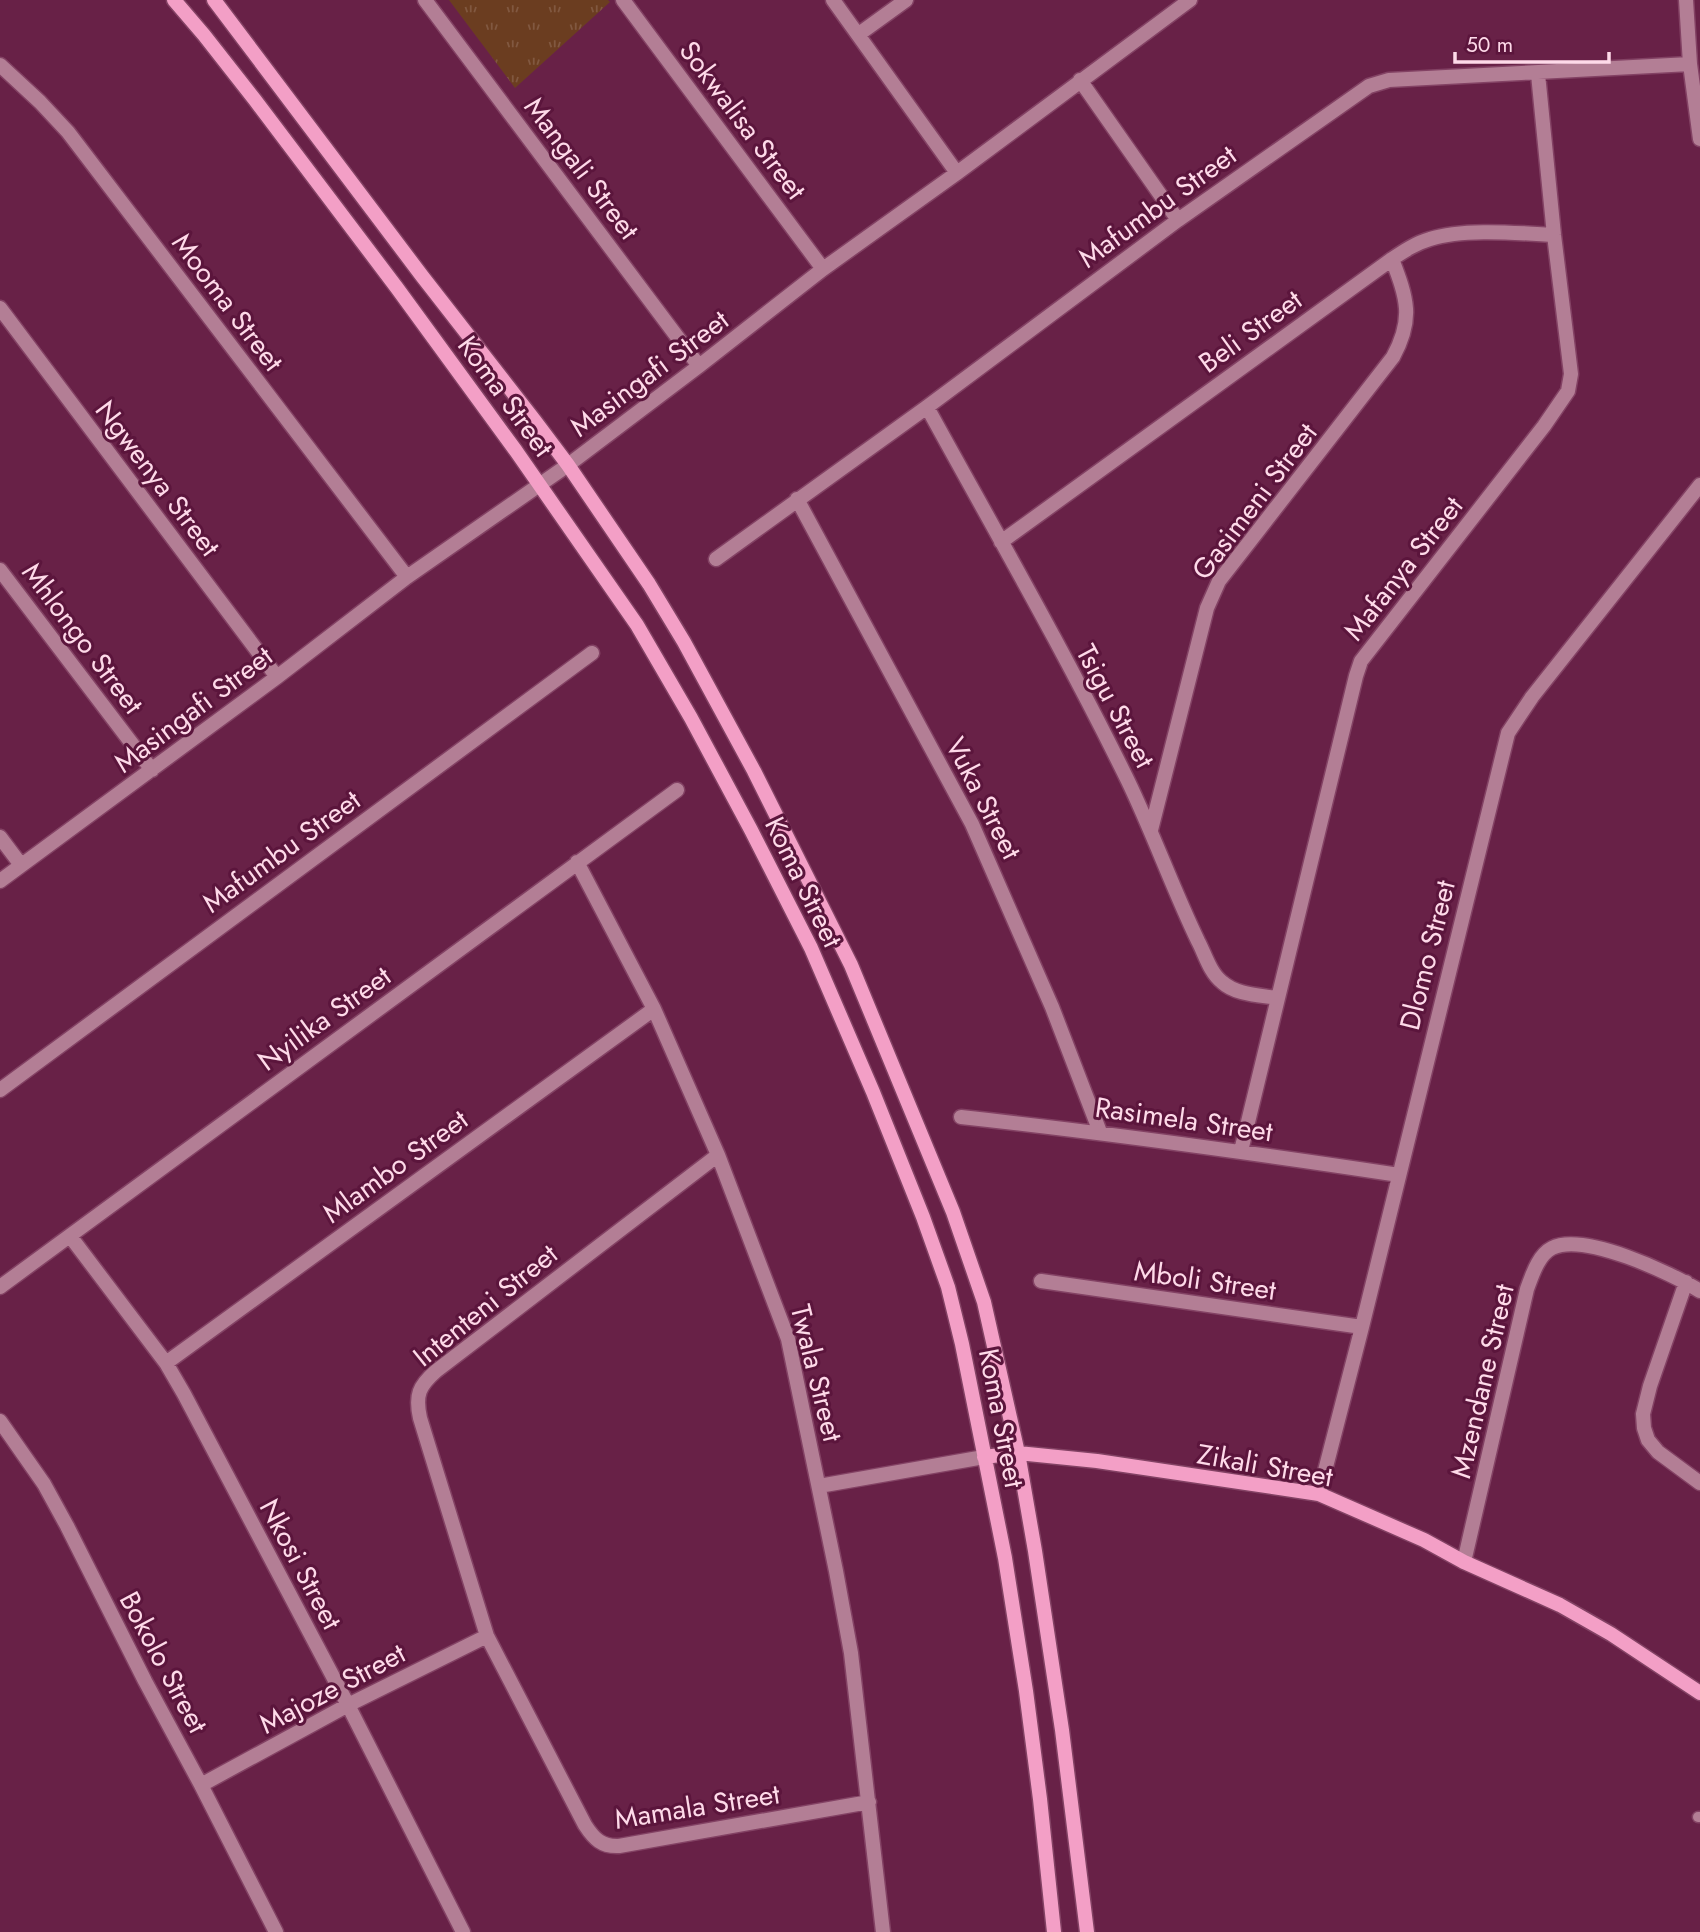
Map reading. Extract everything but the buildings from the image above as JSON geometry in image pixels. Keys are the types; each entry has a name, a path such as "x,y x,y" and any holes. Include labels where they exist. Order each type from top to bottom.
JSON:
{"main road":[{"name":"Koma Street","path":"174,0 204,34 397,288 637,625 751,830 811,948 903,1167 948,1287 1005,1558 1026,1691 1054,1932"},
{"name":"Koma Street","path":"214,0 568,465 649,584 684,642 771,803 852,965 953,1212 984,1301 1018,1453 1035,1550 1062,1730 1087,1932"},
{"name":"Zikali Street","path":"984,1457 1018,1453 1097,1461 1319,1494 1560,1605 1611,1634 1700,1693"}],"street":[{"name":"Mangali Street","path":"425,0 699,366"},
{"name":"Sokwalisa Street","path":"623,0 823,269"},
{"path":"833,0 957,173"},
{"path":"859,34 906,0"},
{"name":"Masingafi Street","path":"0,881 407,577 568,465 823,269 1189,0"},
{"path":"1686,0 1690,65 1700,139"},
{"name":"Mooma Street","path":"0,65 68,132 407,577"},
{"name":"Mafumbu Street","path":"716,559 927,407 1178,220 1369,86 1389,80 1690,65"},
{"name":"Mafanya Street","path":"1241,1151 1356,676 1362,661 1544,426 1568,391 1572,374 1570,347 1538,74"},
{"path":"1080,80 1178,220"},
{"name":"Beli Street","path":"1001,542 1415,244 1444,236 1503,233 1555,235"},
{"name":"Gasimeni Street","path":"1151,830 1208,608 1219,580 1393,357 1402,341 1407,315 1401,284 1392,259"},
{"name":"Ngwenya Street","path":"0,308 276,677"},
{"name":"Tsigu Street","path":"927,407 1128,780 1214,973 1222,983 1235,990 1277,998"},
{"name":"Dlomo Street","path":"1319,1494 1508,733 1532,697 1700,485"},
{"name":"Vuka Street","path":"797,499 972,824 1052,1007 1100,1132"},
{"name":"Mhlongo Street","path":"0,570 152,770"},
{"name":"Mafumbu Street","path":"0,1090 592,653"},
{"name":"Nyilika Street","path":"0,1287 677,790"},
{"path":"0,837 21,865"},
{"name":"Twala Street","path":"578,862 653,1009 718,1155 792,1354 851,1653 883,1932"},
{"name":"Mlambo Street","path":"166,1363 653,1009"},
{"name":"Rasimela Street","path":"961,1117 1100,1132 1399,1175"},
{"name":"Intenteni Street","path":"487,1636 420,1418 418,1401 423,1384 442,1365 718,1155"},
{"name":"Nkosi Street","path":"70,1236 166,1363 198,1419 463,1932"},
{"name":"Mzendane Street","path":"1464,1562 1527,1289 1546,1252 1553,1247 1567,1245 1600,1250 1645,1263 1700,1291"},
{"name":"Mboli Street","path":"1041,1281 1362,1327"},
{"path":"1686,1282 1643,1414 1648,1440 1658,1452 1700,1483"},
{"name":"Bokolo Street","path":"0,1421 44,1484 67,1526 276,1932"},
{"name":"Zikali Street","path":"819,1486 984,1457"},
{"name":"Majoze Street","path":"201,1785 348,1705 487,1636"},
{"name":"Mamala Street","path":"487,1636 586,1825 593,1837 603,1844 619,1846 869,1802"}],"green space":[{"path":"449,0 608,0 610,2 515,88"}]}
